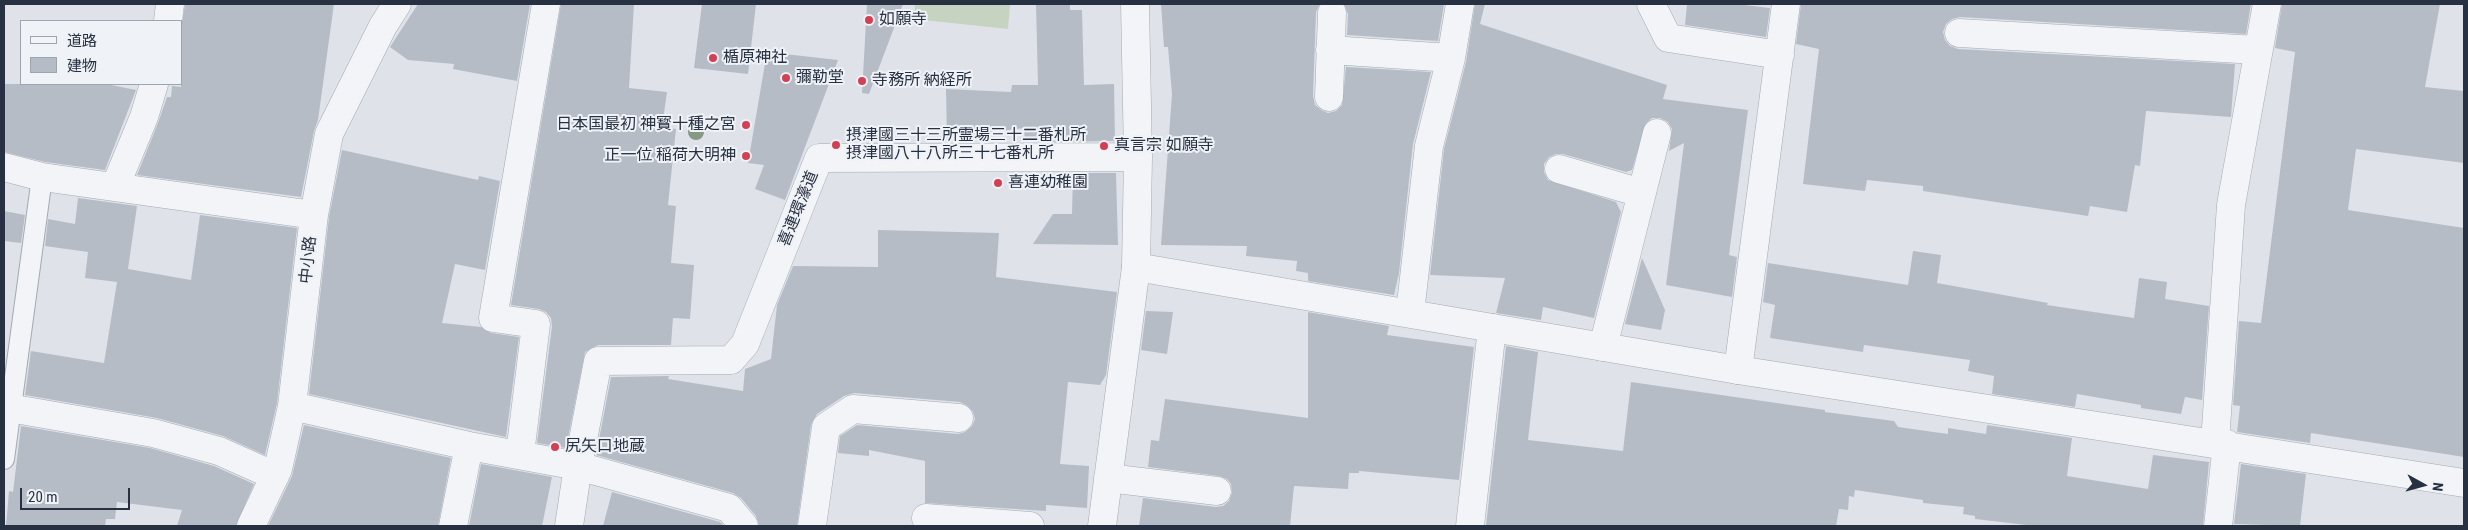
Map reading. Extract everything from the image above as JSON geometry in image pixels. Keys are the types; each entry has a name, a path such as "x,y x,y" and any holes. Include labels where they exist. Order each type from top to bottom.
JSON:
{"street":[{"path":"168,20 170,4"},
{"name":"中小路","path":"251,526 275,476 292,406 314,215 329,134 383,26 397,4"},
{"path":"520,454 536,324 493,318 546,4"},
{"path":"1102,526 1136,267 1138,157 1135,4"},
{"path":"1410,314 1429,146 1451,58 1460,4"},
{"path":"1652,4 1668,38 1780,55"},
{"path":"1738,370 1786,4"},
{"path":"2218,526 2231,205 2266,4"},
{"path":"1329,97 1332,13"},
{"path":"1959,33 2257,50"},
{"path":"1330,50 1451,58"},
{"path":"115,187 144,117 154,85"},
{"path":"1603,347 1657,133"},
{"name":"喜連環濠道","path":"570,526 578,466 598,361 730,360 746,344 819,158 1138,157"},
{"path":"4,167 42,177 314,215"},
{"path":"1559,169 1641,193"},
{"path":"1136,267 1738,370 2464,483"},
{"path":"1470,526 1492,328"},
{"path":"292,406 469,446 578,466 729,508 744,526"},
{"path":"812,526 826,427 853,409 960,418"},
{"path":"7,417 153,433 219,451 275,476"},
{"path":"453,526 469,446"},
{"path":"1108,478 1217,491"},
{"path":"926,518 1030,526"}],"lane":[{"path":"4,459 7,417 42,177"}],"green space":[{"path":"915,4 1010,4 1008,29 914,19"}],"building":[{"path":"185,4 334,4 318,120 314,131 301,197 137,175 167,97 171,97 172,86 181,87 182,85 182,23"},
{"path":"418,4 530,4 517,81 453,69 454,64 408,60 390,47"},
{"path":"561,4 634,4 629,88 667,92 662,127 676,129 668,205 676,206 671,263 694,265 690,319 673,318 671,345 598,345 585,352 566,448 537,443 552,326 551,318 546,312 539,309 511,305"},
{"path":"702,4 756,4 748,74 694,68"},
{"path":"867,4 903,4 869,94 862,93"},
{"path":"1036,4 1070,4 1070,10 1082,10 1084,85 1114,84 1115,141 1025,142 1024,128 947,138 946,89 1011,92 1012,85 1038,85"},
{"path":"1161,4 1320,4 1316,12 1313,96 1315,105 1328,113 1336,111 1342,105 1346,67 1431,72 1413,144 1399,273 1394,295 1308,281 1308,273 1296,271 1297,261 1246,256 1247,246 1161,245 1172,94 1168,47 1164,47"},
{"path":"1344,4 1444,4 1438,41 1347,35 1348,14"},
{"path":"1475,4 1485,4 1480,24 1667,85 1663,99 1748,110 1729,255 1737,257 1732,297 1666,285 1684,143 1669,151 1672,129 1668,122 1660,118 1652,118 1646,123 1632,170 1626,172 1563,154 1549,157 1544,164 1544,172 1548,180 1616,202 1621,212 1594,318 1543,307 1541,320 1496,313 1505,278 1430,275 1444,149 1466,62"},
{"path":"1687,4 1735,4 1770,8 1766,37 1685,25"},
{"path":"1801,4 2251,4 2246,34 1960,17 1952,19 1946,24 1943,32 1945,40 1950,46 1958,49 2235,64 2231,117 2146,111 2140,166 2135,165 2127,212 2090,206 2088,216 1923,191 1923,186 1867,180 1865,191 1803,184 1819,49 1796,44"},
{"path":"2282,4 2440,4 2425,87 2464,91 2464,163 2356,149 2348,210 2464,228 2464,457 2311,433 2310,443 2237,432 2240,406 2233,405 2239,321 2261,323 2295,52 2275,48"},
{"path":"767,52 838,60 785,200 755,189 764,165 748,163"},
{"path":"4,84 111,85 136,90 105,170 45,162 4,152"},
{"path":"342,150 478,180 479,176 500,181 485,270 455,264 442,323 481,327 491,333 519,337 506,437 309,394 329,217"},
{"path":"1073,173 1116,173 1118,245 1033,244 1053,214 1072,214"},
{"path":"78,198 137,206 128,269 191,280 200,215 297,228 277,403 265,455 223,436 157,418 25,395 31,351 104,363 117,282 85,278 88,252 45,246 48,219 75,224"},
{"path":"4,211 25,215 21,243 4,241"},
{"path":"878,230 999,233 996,277 1117,292 1106,375 1100,385 1068,382 1060,464 1089,466 1087,508 1046,505 1046,511 925,503 925,461 869,450 869,456 838,453 840,436 857,425 958,434 965,432 972,426 975,419 973,412 968,406 960,402 854,393 844,396 817,414 811,425 797,526 759,526 756,516 741,498 733,493 596,455 611,377 669,376 668,379 743,391 745,369 771,359 777,305 793,266 878,267"},
{"path":"1913,251 1941,255 1937,283 2048,303 2047,305 2134,318 2139,278 2167,282 2165,299 2209,306 2202,400 2185,397 2181,414 2141,408 2141,405 2077,394 2075,407 1992,394 1994,376 1968,371 1970,360 1864,345 1863,352 1770,338 1775,305 1763,302 1768,263 1908,285"},
{"path":"1642,258 1665,310 1661,330 1625,324"},
{"path":"1146,311 1173,312 1167,354 1141,350"},
{"path":"1308,312 1389,326 1387,335 1474,347 1459,480 1359,471 1359,473 1349,473 1348,489 1294,486 1290,526 1139,526 1143,498 1216,507 1223,506 1229,501 1232,493 1231,484 1227,479 1219,476 1148,467 1151,440 1159,441 1165,399 1308,418"},
{"path":"1506,346 1538,352 1528,440 1623,451 1631,382 1894,421 1898,427 1948,434 1948,428 1986,434 1987,425 2072,438 2067,476 2148,489 2153,455 2209,462 2203,526 2035,526 1975,519 1975,516 1963,514 1964,507 1923,503 1923,500 1855,490 1854,497 1849,496 1848,510 1839,509 1836,526 1486,526"},
{"path":"304,425 451,458 438,526 268,526 292,476"},
{"path":"21,426 150,448 214,466 254,484 236,526 177,526 182,510 117,502 115,519 106,519 105,526 6,526 9,491 13,492"},
{"path":"481,464 552,477 542,526 469,526"},
{"path":"2241,464 2306,474 2300,526 2234,524"},
{"path":"612,492 720,522 724,526 603,526"}],"place":[{"name":"如願寺","path":"869,20"},
{"name":"楯原神社","path":"713,58"},
{"name":"彌勒堂","path":"786,78"},
{"name":"寺務所 納経所","path":"862,81"},
{"name":"日本国最初 神寳十種之宮","path":"746,125"},
{"name":"摂津國三十三所霊場三十二番札所 摂津國八十八所三十七番札所","path":"836,145"},
{"name":"真言宗 如願寺","path":"1104,146"},
{"name":"正一位 稲荷大明神","path":"746,156"},
{"name":"喜連幼稚園","path":"998,183"},
{"name":"尻矢口地蔵","path":"555,447"}]}
